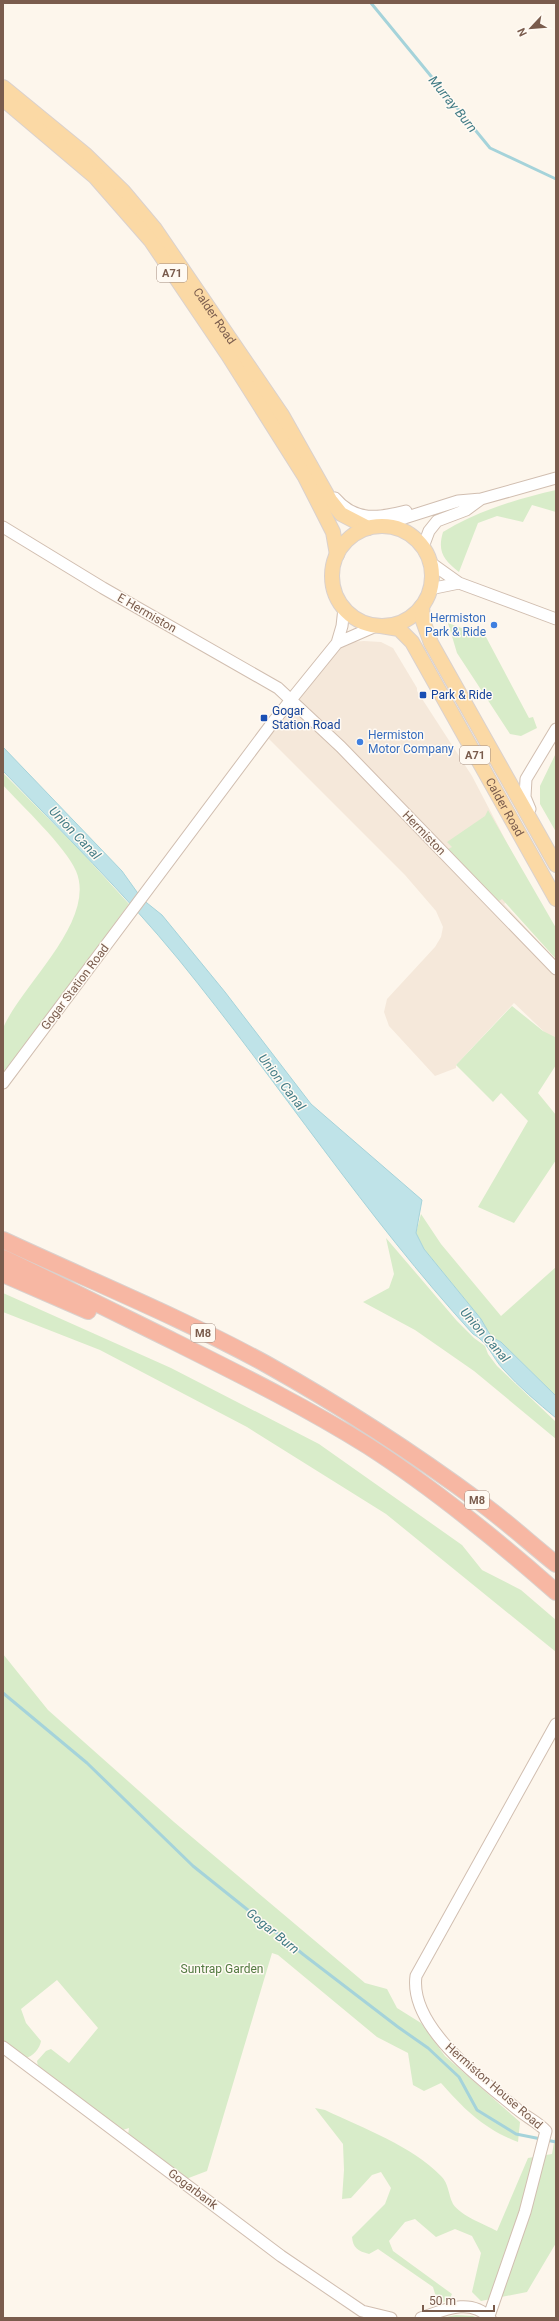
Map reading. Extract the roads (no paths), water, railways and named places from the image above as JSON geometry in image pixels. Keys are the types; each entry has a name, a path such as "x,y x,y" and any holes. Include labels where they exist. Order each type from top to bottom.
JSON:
{"highway":[{"name":"M8","path":"3,1232 265,1364 394,1440 483,1504 556,1564"},
{"name":"M8","path":"3,1240 183,1323"},
{"name":"M8","path":"3,1258 229,1369 298,1405 368,1446 439,1496 513,1554 556,1592"},
{"name":"M8","path":"3,1274 131,1331 229,1369"}],"main road":[{"name":"Calder Road","path":"3,87 86,155 123,191 150,224 282,415 330,500 341,514 373,527"},
{"name":"Calder Road","path":"3,99 95,177 151,241 228,355 305,477 333,532 337,554"},
{"path":"373,527 404,531 423,547 430,563 432,576 430,589 422,606 404,621 379,626 359,620 344,608 337,596 333,583 334,564 337,554 350,538 373,527"},
{"name":"Calder Road","path":"422,606 423,621 431,643 556,865"},
{"name":"Calder Road","path":"379,626 399,629 412,642 556,899"}],"street":[{"path":"312,467 324,480 343,506 359,515 368,517 383,517 410,510 429,509"},
{"path":"373,527 411,517 429,509 458,501 481,499 556,478"},
{"path":"423,547 429,531 437,521 466,510 481,499"},
{"name":"E Hermiston","path":"3,527 83,576 278,688 290,700"},
{"path":"430,563 459,583 556,619"},
{"path":"430,589 459,583"},
{"name":"Gogar Station Road","path":"3,1083 290,700 337,643 342,626 344,608"},
{"name":"Gogar Station Road","path":"337,643 379,626"},
{"name":"Hermiston","path":"290,700 341,747 556,969"},
{"path":"544,844 525,797 526,779 556,729"},
{"name":"Hermiston House Road","path":"490,2317 525,2212 546,2131 474,2072 446,2045 427,2020 419,2005 415,1985 416,1976 556,1724"},
{"name":"Gogarbank","path":"3,2047 282,2256 362,2311 391,2318"},
{"path":"420,2318 459,2306 473,2307 490,2317"}],"water":[{"name":"Union Canal","path":"3,747 122,871 142,899 162,915 225,992 311,1104 422,1200 416,1233 424,1249 481,1319 489,1333 501,1342 556,1396 556,1418 509,1376 490,1350 478,1337 473,1334 396,1244 216,1007 158,935 93,864 3,771"}],"waterway":[{"name":"Murray Burn","path":"371,3 490,148 556,179"},
{"name":"Gogar Burn","path":"3,1693 87,1763 193,1866 304,1955 428,2048 459,2077 477,2110 516,2134 556,2142"}],"place":[{"name":"Hermiston Park & Ride","path":"494,625"},
{"name":"Park & Ride","path":"423,695"},
{"name":"Gogar Station Road","path":"264,718"},
{"name":"Hermiston Motor Company","path":"360,742"}],"park label":[{"name":"Suntrap Garden","path":"222,1969"}]}
